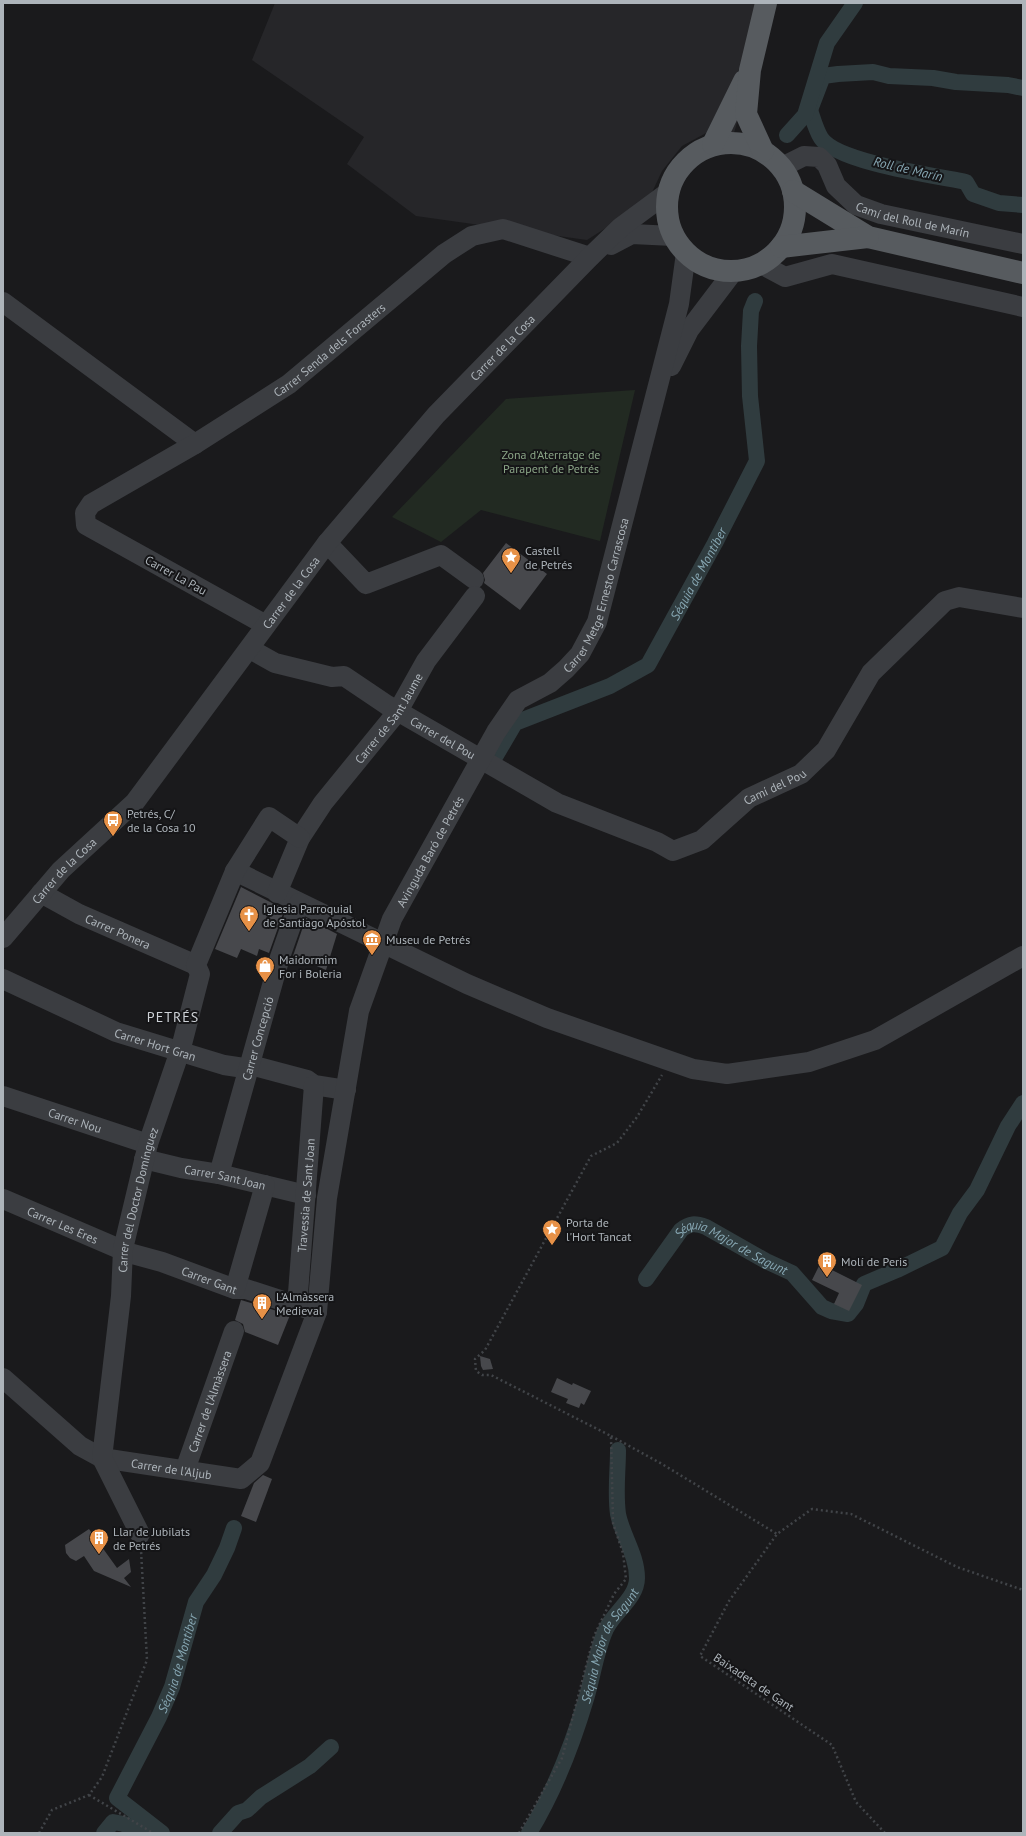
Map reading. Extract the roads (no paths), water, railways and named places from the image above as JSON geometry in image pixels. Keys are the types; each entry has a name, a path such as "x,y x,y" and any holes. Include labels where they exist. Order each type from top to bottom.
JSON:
{"main road":[{"path":"763,151 746,114 750,70 766,3"},
{"path":"713,144 750,70"},
{"path":"739,142 763,151 782,167 793,191 794,220 781,247 761,264 733,272 706,267 686,253 672,236 667,193 686,159 713,144 739,142"},
{"path":"793,191 868,237 1023,273"},
{"path":"781,247 868,237"}],"street":[{"name":"Camí del Roll de Marín","path":"782,167 804,156 819,157 827,165 836,186 856,205 881,214 1023,244"},
{"name":"Carrer de la Cosa","path":"3,938 61,870 135,802 250,649 327,543 436,415 590,257 622,227 667,193"},
{"name":"Carrer Senda dels Forasters","path":"86,525 85,513 91,504 195,444 289,384 444,254 472,236 503,228 590,257"},
{"name":"Carrer de la Cosa","path":"590,257 632,234 672,236"},
{"path":"656,396 679,304 686,253"},
{"path":"761,264 785,277 832,264 1023,307"},
{"path":"656,396 689,330 733,272"},
{"path":"3,302 195,444"},
{"name":"Carrer Metge Ernesto Carrascosa","path":"481,759 518,700 550,683 566,669 580,654 597,622 656,396"},
{"name":"Carrer La Pau","path":"86,525 266,625"},
{"name":"Carrer de Sant Jaume","path":"277,893 300,838 322,803 398,711 426,661 475,588 442,555 366,584 327,543"},
{"name":"Camí del Pou","path":"481,759 556,803 657,842 673,851 702,840 749,798 801,774 826,750 871,673 945,601 959,596 1023,608"},
{"name":"Carrer del Pou","path":"250,649 275,663 332,677 344,676 398,711 481,759"},
{"name":"Avinguda Baró de Petrés","path":"241,1479 260,1463 317,1312 327,1198 359,1011 392,919 481,759"},
{"name":"Carrer del Doctor Domínguez","path":"102,1458 115,1356 121,1296 123,1249 146,1152 180,1052 200,974 196,965 235,871 269,817 300,838"},
{"path":"235,871 277,893 467,984 548,1018 693,1069 727,1074 809,1062 875,1040 1023,956"},
{"name":"Carrer Ponera","path":"41,893 78,914 196,965"},
{"name":"Carrer Concepció","path":"219,1174 251,1065 280,957 299,903"},
{"name":"Carrer Hort Gran","path":"3,979 116,1032 224,1065 244,1068 251,1065 307,1080 314,1084 346,1090"},
{"name":"Travessia de Sant Joan","path":"297,1306 314,1084"},
{"name":"Carrer Nou","path":"3,1096 146,1152"},
{"name":"Carrer Sant Joan","path":"146,1152 181,1168 219,1174 306,1194"},
{"path":"235,1288 265,1185"},
{"name":"Carrer Les Eres","path":"3,1199 74,1231 123,1249"},
{"name":"Carrer Gant","path":"123,1249 130,1253 162,1262 235,1288 246,1289 317,1312"},
{"name":"Carrer de l'Almàssera","path":"185,1470 234,1331"},
{"path":"3,1378 80,1446 102,1458 140,1534"},
{"name":"Carrer de l'Aljub","path":"102,1458 241,1479"}],"waterway":[{"name":"Séquia de Montíber","path":"787,135 805,115 827,43 855,3"},
{"path":"807,110 810,110 823,76 838,74 873,72 889,76 933,78 956,82 1008,85 1023,88"},
{"name":"Roll de Marín","path":"810,110 821,138 830,147 866,161 888,167 966,182 973,194 999,203 1023,205"},
{"name":"Séquia de Montíber","path":"495,757 515,723 610,686 648,665 715,543 757,461 750,396 749,346 751,311 755,301"},
{"name":"Séquia Major de Sagunt","path":"646,1279 681,1230 693,1224 699,1225 706,1227 766,1261 792,1273 822,1307 831,1311 848,1314 856,1304 864,1284 942,1248 960,1213 977,1190 1008,1126 1023,1103"},
{"name":"Séquia Major de Sagunt","path":"529,1833 554,1785 575,1734 586,1699 597,1655 606,1629 629,1598 636,1585 637,1578 635,1561 618,1514 618,1450"},
{"name":"Séquia de Montíber","path":"162,1833 117,1798 159,1717 172,1687 196,1602 214,1575 227,1548 234,1528"},
{"path":"220,1833 238,1813 247,1810 261,1797 310,1766 331,1747"},
{"name":"Séquia Major de Sagunt","path":"104,1833 113,1822 124,1824 142,1833"}],"place":[{"name":"Castell de Petrés","path":"511,574"},
{"name":"Petrés, C/ de la Cosa 10","path":"113,837"},
{"name":"Iglesia Parroquial de Santiago Apóstol","path":"249,932"},
{"name":"Museu de Petrés","path":"372,956"},
{"name":"Maidormim For i Boleria","path":"265,983"},
{"name":"Porta de l'Hort Tancat","path":"552,1246"},
{"name":"Molí de Peris","path":"827,1278"},
{"name":"L'Almàssera Medieval","path":"262,1320"},
{"name":"Llar de Jubilats de Petrés","path":"99,1555"}],"district":[{"name":"PETRÉS","path":"173,1017"}],"park label":[{"name":"Zona d'Aterratge de Parapent de Petrés","path":"551,461"}]}
